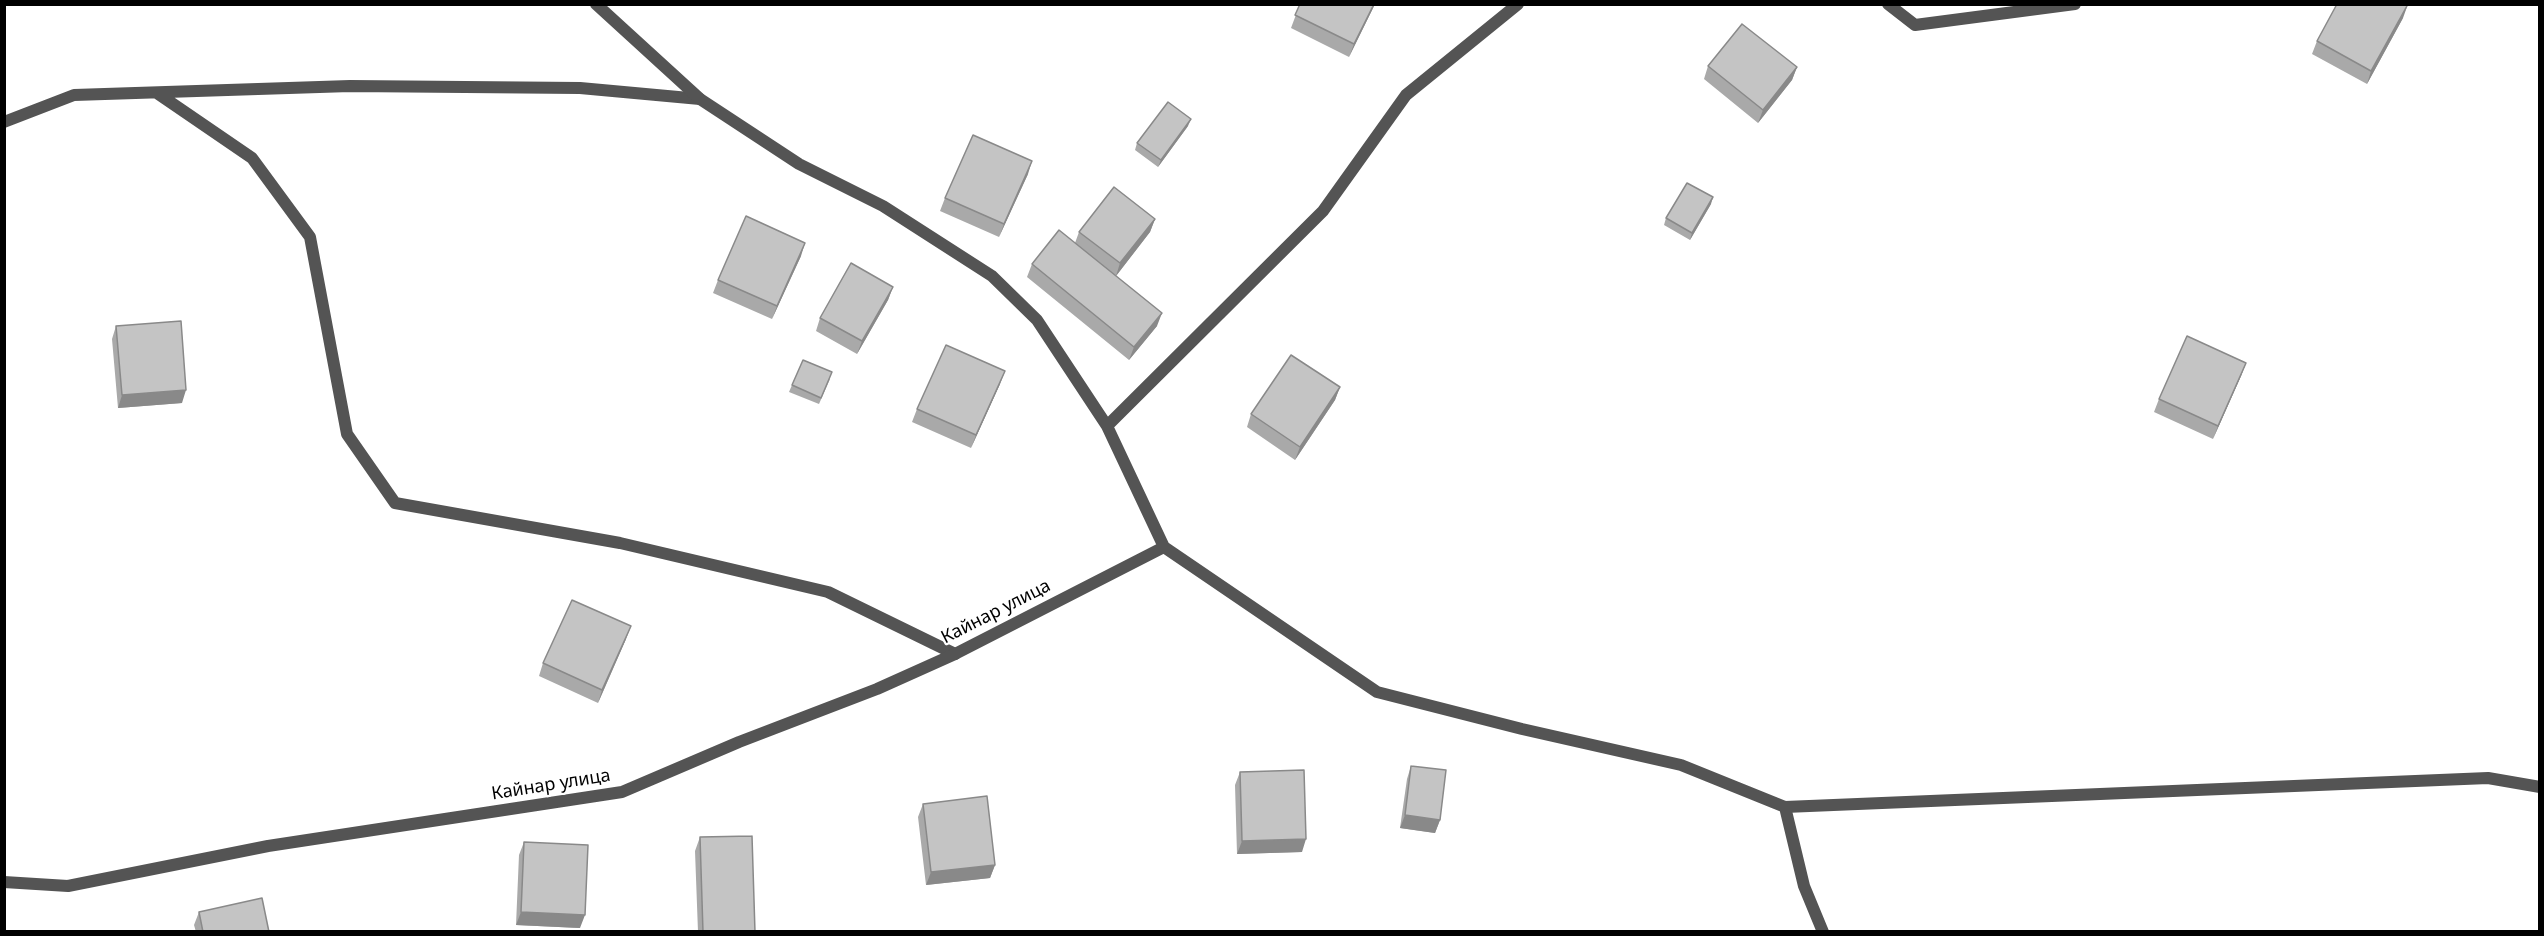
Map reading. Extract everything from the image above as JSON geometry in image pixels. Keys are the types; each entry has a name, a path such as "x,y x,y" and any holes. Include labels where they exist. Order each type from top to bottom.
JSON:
{"street":[{"path":"596,4 700,99 799,164 883,206 992,276 1037,320 1107,426 1164,547 1377,692 1522,729 1681,765 1785,807 2488,777 2540,788"},
{"path":"1107,426 1323,211 1406,95 1518,4"},
{"path":"1888,4 1915,25 2075,4"},
{"path":"4,122 74,95 350,86 557,88 700,99"},
{"path":"157,93 252,158 310,237 347,434 395,503 620,543 828,591 955,654"},
{"name":"Кайнар улица","path":"4,882 68,886 268,846 622,792 955,654 1164,547"},
{"path":"1785,807 1804,886 1823,932"}],"building":[{"path":"1300,4 1374,4 1354,44 1295,15"},
{"path":"2337,4 2408,4 2371,71 2317,41"},
{"path":"1742,24 1797,67 1763,110 1708,66"},
{"path":"1168,102 1191,119 1161,160 1137,143"},
{"path":"973,135 1032,161 1004,224 945,198"},
{"path":"1687,183 1713,197 1692,233 1666,218"},
{"path":"1114,187 1155,219 1120,263 1079,232"},
{"path":"746,216 805,243 777,306 718,280"},
{"path":"1059,230 1162,313 1134,347 1032,264"},
{"path":"851,263 893,287 862,341 820,318"},
{"path":"181,321 186,390 122,395 116,326"},
{"path":"2187,336 2246,363 2218,426 2159,399"},
{"path":"946,345 1005,371 976,435 917,409"},
{"path":"1291,355 1340,387 1300,447 1251,414"},
{"path":"803,360 832,372 821,398 792,385"},
{"path":"572,600 631,626 602,690 543,663"},
{"path":"1411,766 1446,770 1440,820 1405,815"},
{"path":"1304,770 1306,839 1242,841 1240,772"},
{"path":"987,796 995,865 931,872 923,804"},
{"path":"752,836 755,932 703,932 700,837"},
{"path":"524,842 588,845 585,915 521,912"},
{"path":"262,898 269,932 203,932 199,912"}]}
